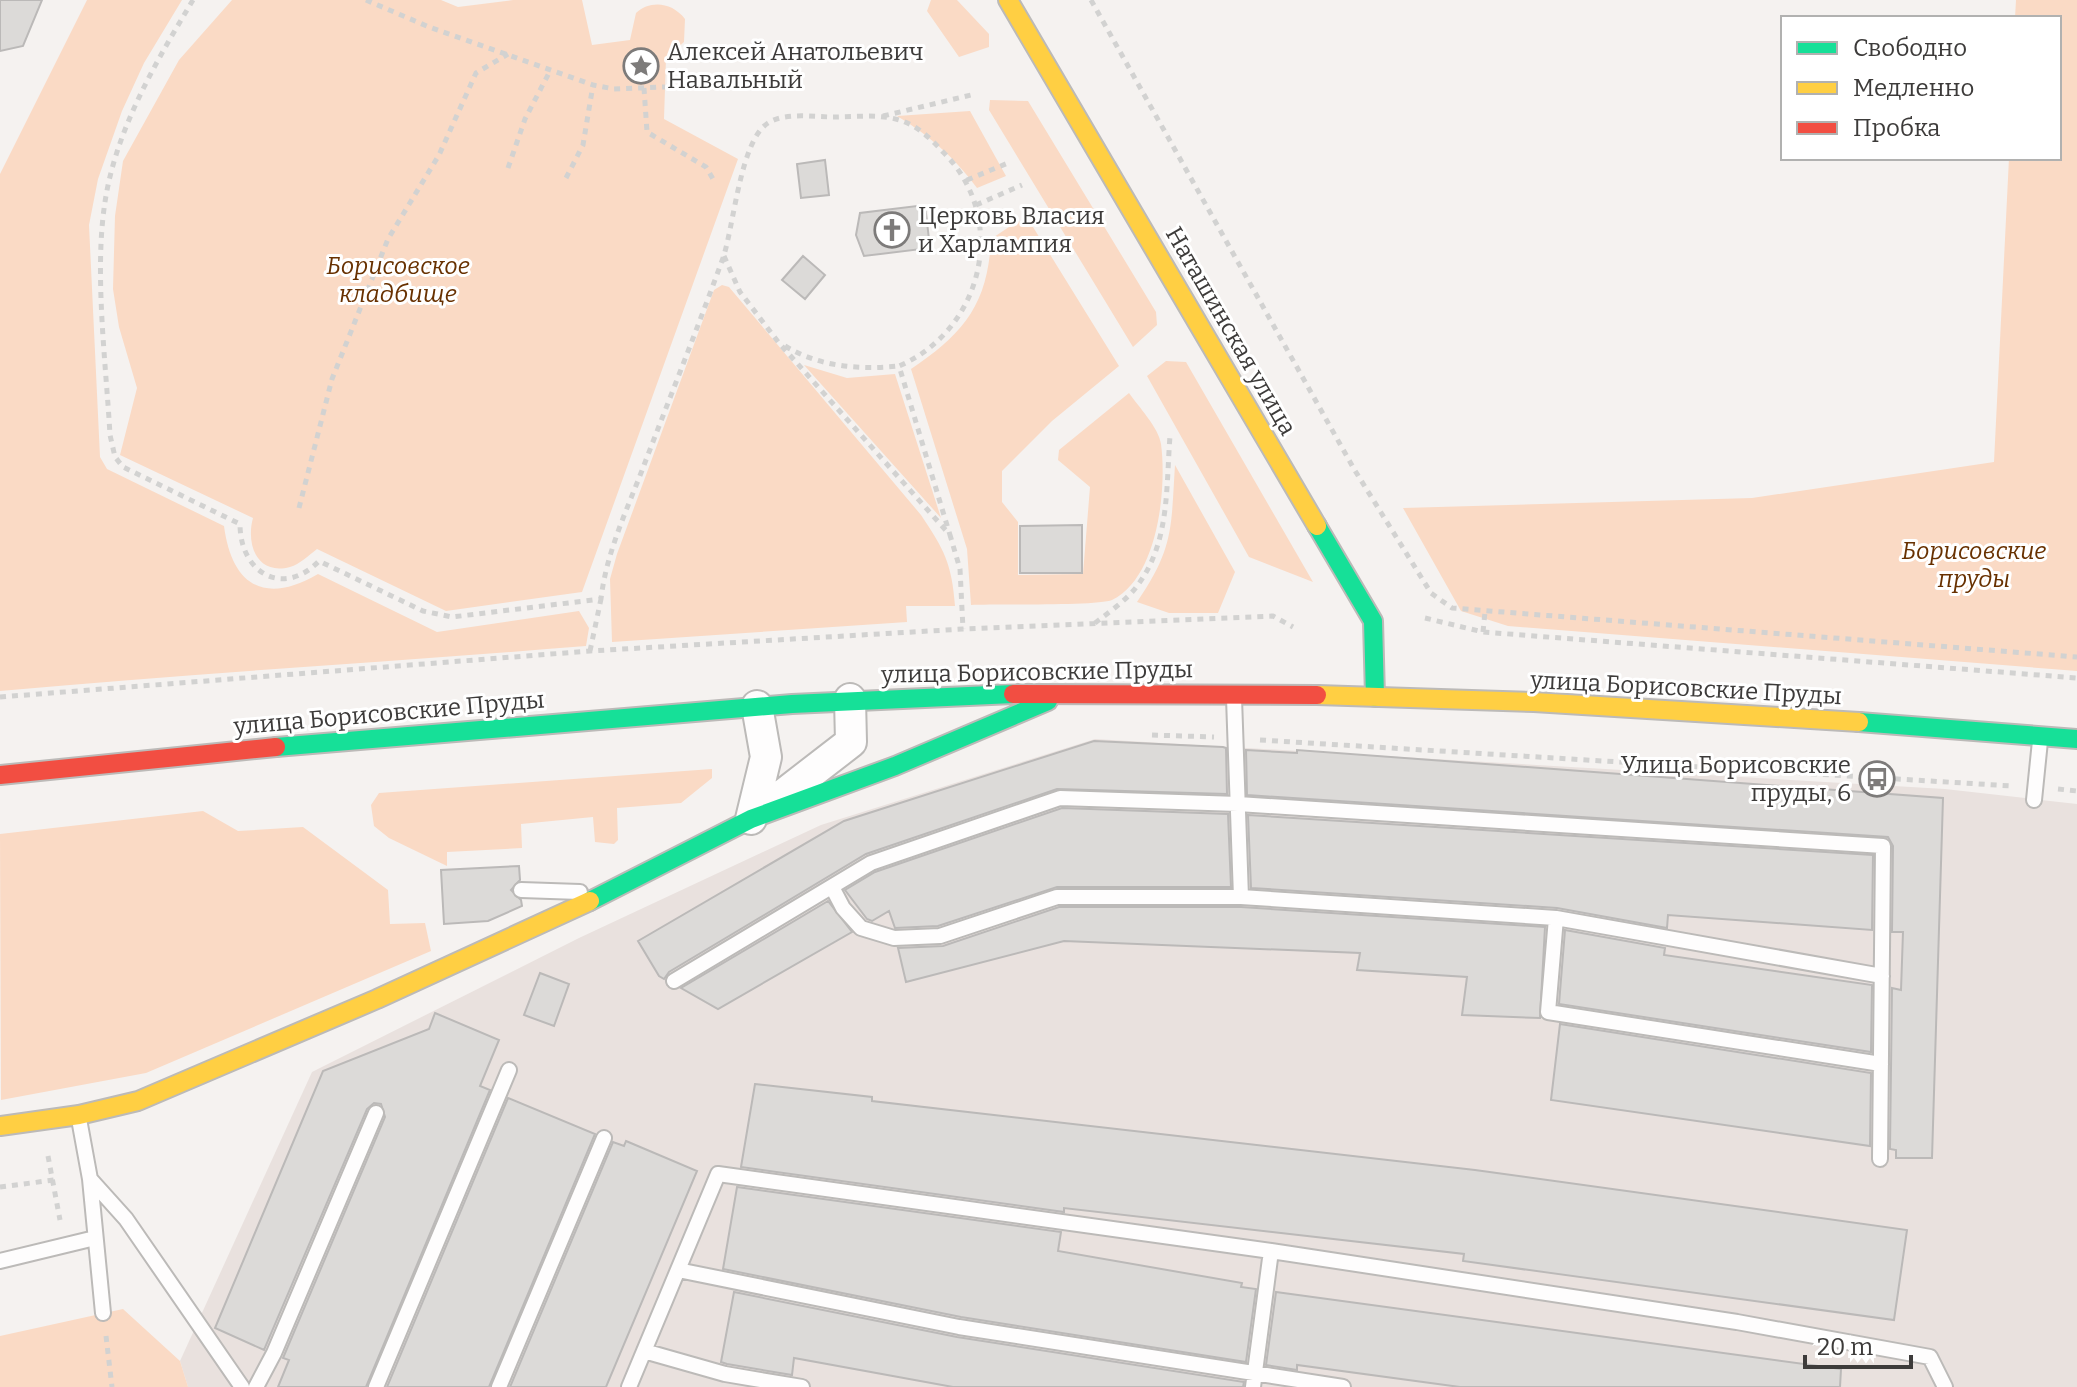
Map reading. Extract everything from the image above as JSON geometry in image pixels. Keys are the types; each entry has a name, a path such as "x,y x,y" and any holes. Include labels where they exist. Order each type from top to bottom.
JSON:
{"main road":[{"name":"Наташинская улица","path":"1008,0 1373,621 1375,697"},
{"name":"улица Борисовские Пруды","path":"0,775 292,743 757,706 850,699 1067,693 1476,700 2077,739"},
{"path":"0,1126 79,1115 138,1101 377,999 609,892 751,819 895,766 1067,693"}],"street":[{"path":"751,819 851,742 850,699"},
{"path":"751,819 766,757 757,706"}],"lane":[{"path":"1234,694 1241,897"},
{"path":"2034,794 2040,736"},
{"path":"674,981 871,863 1060,798 1238,804 1883,846 1880,1159"},
{"path":"832,887 843,908 861,928 894,938 940,936 1057,897 1241,897 1556,918 1882,976"},
{"path":"521,890 609,892"},
{"path":"1556,918 1548,1012 1881,1064"},
{"path":"376,1387 509,1070"},
{"path":"256,1387 274,1353 376,1113"},
{"path":"79,1115 90,1179 103,1313"},
{"path":"499,1387 604,1138"},
{"path":"629,1387 718,1174 1271,1251 1737,1322 1930,1357 1945,1387"},
{"path":"90,1179 126,1219 242,1387"},
{"path":"0,1261 95,1238"},
{"path":"1254,1381 1271,1251"},
{"path":"678,1270 959,1327 1254,1381 1343,1387"},
{"path":"644,1351 725,1374 802,1387"}],"path":[{"path":"193,0 134,110 105,201 105,338 110,435 115,457 123,467 142,479 240,524 243,554 265,574 292,576 319,561 423,611 452,617 601,599"},
{"path":"366,0 429,27 593,85 665,87"},
{"path":"1091,0 1262,310 1354,469 1431,593 1452,608 2077,657"},
{"path":"299,508 332,379 388,239 439,155 476,73 508,54"},
{"path":"508,168 525,119 550,71"},
{"path":"566,178 583,145 593,85"},
{"path":"644,88 647,132 706,167 713,179"},
{"path":"879,117 971,95"},
{"path":"590,651 613,546 724,255 757,133 767,123 780,117 879,117 905,122 926,135 967,180 976,205 982,248 969,300 938,343 899,366 852,368 830,364 779,343"},
{"path":"967,180 1008,163"},
{"path":"976,205 1022,185"},
{"path":"724,255 740,292 779,343 950,535"},
{"path":"899,366 960,569 963,629"},
{"path":"1094,624 1136,588 1157,554 1164,519 1170,436"},
{"path":"1483,632 1485,612"},
{"path":"0,697 590,651 963,629 1273,616 1293,627"},
{"path":"1425,618 1483,632 2077,678"},
{"path":"1141,734 2034,794 2077,791"},
{"path":"47,1153 63,1245"},
{"path":"0,1187 54,1180"},
{"path":"103,1313 112,1387"}],"shaded area":[{"path":"1095,739 1945,789 2077,804 2077,1387 188,1387 180,1361 312,1072 579,938 821,825"}],"green space":[{"path":"87,0 182,0 144,63 122,111 98,179 89,225 100,457 107,469 224,526 235,563 243,576 254,584 282,588 318,574 437,632 579,611 589,628 586,646 0,691 0,174"},
{"name":"Борисовское кладбище","path":"232,0 441,0 458,7 513,0 582,0 592,45 630,40 636,13 648,6 667,6 685,19 684,42 666,58 664,119 738,159 582,592 446,611 317,549 290,567 269,567 256,555 253,547 253,518 120,455 137,388 119,327 113,289 115,216 123,161 179,60"},
{"path":"931,0 957,0 989,34 989,47 959,57 927,11"},
{"name":"Борисовские пруды","path":"2016,0 2077,0 2077,671 1508,626 1461,611 1403,508 1752,498 1994,462 2009,160 2061,160 2061,16 2015,16"},
{"path":"990,100 1028,101 1156,312 1157,325 1133,347 989,110"},
{"path":"970,111 1006,176 977,188 941,148 897,116"},
{"path":"1018,221 1033,227 1119,366 1052,421 1002,471 1002,502 1018,522 1018,575 1083,574 1090,487 1058,460 1059,450 1129,393 1159,438 1162,484 1156,531 1149,553 1128,589 1112,600 1067,604 971,605 967,549 911,369 945,343 969,316 985,282 991,239"},
{"path":"722,285 729,287 921,515 946,558 955,606 906,606 907,622 612,642 610,579 617,554 714,290"},
{"path":"1166,361 1186,362 1313,582 1249,557 1147,376"},
{"path":"804,365 847,378 895,374 941,518"},
{"path":"1175,465 1235,572 1218,613 1169,613 1137,602 1164,552 1173,505"},
{"path":"712,769 712,778 681,803 617,808 618,840 614,844 595,842 593,817 521,824 522,848 447,852 447,866 389,838 374,826 371,805 379,793"},
{"path":"203,811 238,831 303,827 388,890 390,924 425,923 431,951 146,1073 1,1100 0,834"},
{"path":"123,1309 180,1361 188,1387 0,1387 0,1336"}],"building":[{"path":"0,0 42,0 23,46 0,51"},
{"path":"825,160 829,195 801,198 797,164"},
{"name":"Церковь Власия и Харлампия","path":"925,205 930,248 864,256 856,235 860,213"},
{"path":"803,256 825,275 805,299 782,280"},
{"path":"1082,525 1082,573 1020,573 1020,526"},
{"path":"1094,741 1226,748 1227,794 1057,789 866,854 669,972 664,979 659,976 638,941 844,821"},
{"path":"1246,750 1297,753 1297,750 1943,798 1932,1158 1896,1158 1896,1150 1890,1149 1892,988 1901,990 1903,932 1892,932 1893,846 1888,837 1247,795"},
{"path":"1062,808 1228,814 1231,887 1057,887 938,926 895,928 889,911 872,921 867,919 845,890 875,872"},
{"path":"1248,815 1873,855 1872,930 1668,915 1667,928 1557,908 1251,888"},
{"path":"519,866 520,880 511,890 521,900 522,906 488,921 444,924 441,870"},
{"path":"828,901 852,932 718,1009 681,988"},
{"path":"1059,907 1241,907 1545,927 1540,1018 1462,1015 1467,977 1357,970 1360,953 1064,941 906,982 898,948 943,946"},
{"path":"1565,930 1665,948 1664,955 1872,985 1871,1052 1559,1004"},
{"path":"540,973 569,984 554,1026 524,1015"},
{"path":"435,1013 499,1040 480,1086 490,1090 366,1387 278,1387 289,1360 283,1358 385,1117 381,1104 374,1103 367,1109 264,1350 215,1328 323,1071 429,1029"},
{"path":"1560,1024 1871,1073 1870,1146 1551,1100"},
{"path":"755,1084 872,1097 872,1101 1475,1170 1907,1230 1894,1320 1463,1261 1464,1254 1064,1208 1064,1212 741,1167"},
{"path":"508,1098 595,1134 489,1387 387,1387"},
{"path":"626,1141 697,1171 606,1387 510,1387 613,1142 624,1146"},
{"path":"737,1187 1061,1232 1058,1251 1242,1283 1241,1287 1256,1289 1246,1362 961,1317 723,1269"},
{"path":"734,1292 957,1337 1244,1382 1243,1387 953,1387 794,1358 792,1375 727,1364 721,1362"},
{"path":"1276,1292 1841,1369 1840,1387 1460,1387 1297,1365 1297,1370 1266,1365"}],"traffic: fast":[{"path":"1317,526 1373,621 1375,697"},
{"path":"276,747 792,704 1013,694"},
{"path":"590,901 751,819 895,766 1048,701"},
{"path":"1859,722 2077,739"}],"traffic: slow":[{"path":"1008,0 1317,526"},
{"path":"1317,695 1534,702 1859,722"},
{"path":"0,1126 79,1115 138,1101 377,999 590,901"}],"traffic: jam":[{"path":"1013,694 1317,695"},
{"path":"0,775 276,747"}],"place":[{"name":"Алексей Анатольевич Навальный","path":"641,66"},
{"name":"Церковь Власия и Харлампия","path":"892,230"},
{"name":"Улица Борисовские пруды, 6","path":"1877,779"}]}
